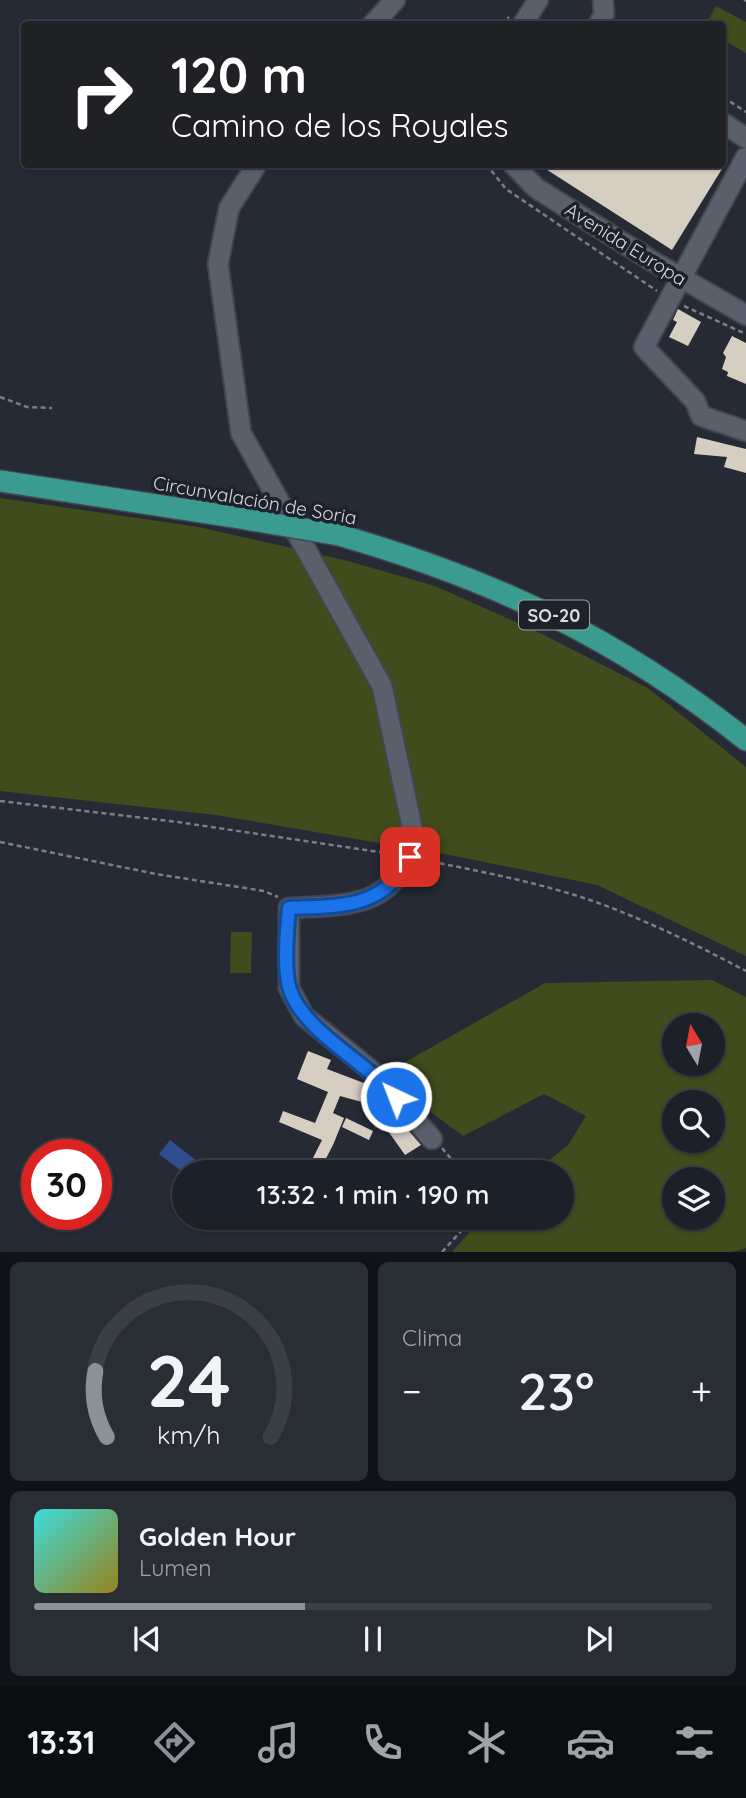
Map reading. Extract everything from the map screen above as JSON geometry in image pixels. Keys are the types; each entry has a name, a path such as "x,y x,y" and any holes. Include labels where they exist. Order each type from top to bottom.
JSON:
{"highway":[{"name":"Circunvalación de Soria","path":"0,481 339,535 451,570 532,604 630,656 698,702 746,740"}],"street":[{"path":"376,21 395,0"},
{"path":"528,21 538,0"},
{"path":"600,21 604,13 603,0"},
{"path":"726,125 746,138"},
{"path":"746,157 644,347 695,401 701,415 746,432"},
{"path":"254,168 229,208 218,264 241,433 382,686 415,836 410,857 400,878 382,892 359,902 289,908 289,988 304,1016 378,1076 432,1139"},
{"name":"Avenida Europa","path":"517,168 536,188 746,315"}],"path":[{"path":"726,99 746,112"},
{"path":"490,168 516,196 669,299 746,334"},
{"path":"0,397 27,407 52,408"},
{"path":"0,800 178,822 410,857 503,876 588,900 640,919 746,971"},
{"path":"0,842 156,874 264,891 279,898 289,908"},
{"path":"432,1139 451,1160"},
{"path":"442,1252 462,1230"}],"green space":[{"path":"716,6 746,22 746,53 726,42 726,21 708,21"},
{"path":"0,498 199,527 344,560 435,586 538,632 648,688 746,767 746,956 597,885 455,856 216,815 0,791"},
{"path":"231,932 252,932 251,973 230,973"},
{"path":"712,980 746,997 746,1248 732,1252 452,1252 471,1230 574,1230 574,1160 550,1160 568,1145 586,1116 544,1094 463,1136 408,1095 400,1065 545,983"}],"water":[{"path":"170,1140 196,1160 172,1160 172,1164 159,1154"}],"building":[{"path":"544,168 723,168 672,250"},
{"path":"678,309 701,322 688,346 669,337 677,322 673,320"},
{"path":"732,336 746,343 746,384 727,376 728,372 722,369 726,357 723,353"},
{"path":"697,437 746,449 746,473 724,467 727,457 694,454"},
{"path":"308,1051 331,1060 327,1069 369,1085 421,1145 405,1155 369,1104 340,1096 333,1113 344,1118 333,1145 325,1160 312,1160 322,1140 279,1122 283,1111 315,1123 328,1092 297,1079"},
{"path":"346,1118 373,1131 369,1140 342,1127"}],"route":[{"path":"396,1097 378,1076 304,1016 289,988 287,931 289,908 359,902 382,892 400,878 410,857"}]}
